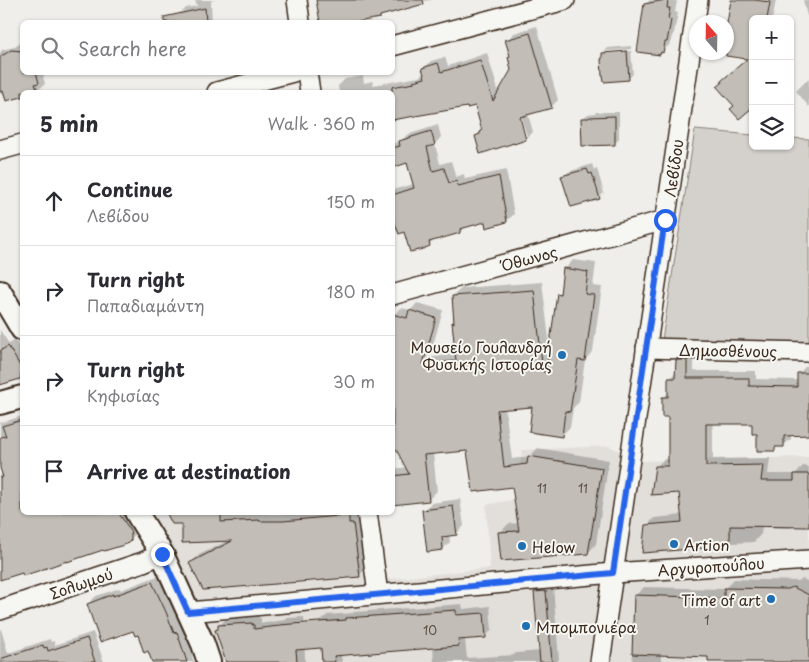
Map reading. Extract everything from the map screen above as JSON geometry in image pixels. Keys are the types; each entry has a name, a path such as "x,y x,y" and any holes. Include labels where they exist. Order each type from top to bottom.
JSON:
{"main road":[{"path":"0,292 20,326"},
{"path":"0,403 20,398"},
{"path":"138,515 162,554 203,644 209,662"}],"street":[{"path":"297,0 300,20"},
{"path":"395,45 565,0"},
{"name":"Λεβίδου","path":"600,662 698,0"},
{"path":"225,90 282,75"},
{"path":"307,75 310,90"},
{"path":"0,150 20,145"},
{"name":"Όθωνος","path":"395,294 665,220"},
{"name":"Δημοσθένους","path":"646,348 809,352"},
{"path":"367,515 378,594"},
{"name":"Σολωμού","path":"0,610 162,554"},
{"name":"Αργυροπούλου","path":"188,612 613,573 809,560"}],"shaded area":[{"path":"695,130 749,135 749,150 794,150 794,138 809,139 809,342 662,340"},
{"path":"609,446 640,461 809,457 809,662 200,662 152,515 360,515 372,581 490,568 486,505 516,499 522,450"}],"building":[{"path":"316,0 423,0 424,4 368,20 320,20"},
{"path":"668,0 667,8 670,8 668,19 671,20 663,53 661,52 660,55 637,52 644,4"},
{"path":"731,0 770,2 768,15 749,15 749,110 739,119 730,109 734,106 717,87 722,83 721,81 747,59 734,57 734,15 728,15"},
{"path":"205,8 206,20 164,20 164,17"},
{"path":"530,33 552,108 520,117 526,140 480,154 475,136 482,131 475,106 395,119 395,90 392,90 392,87 414,83 413,81 425,78 422,68 438,63 441,72 480,60 493,101 511,70 508,57 510,56 505,40"},
{"path":"11,50 20,51 20,75 37,75 39,83 35,84 37,90 20,90 20,98 6,101 3,91 0,92 0,56"},
{"path":"627,51 629,80 604,82 602,76 602,53"},
{"path":"615,116 615,145 582,146 581,118"},
{"path":"431,131 435,145 427,147 433,171 444,168 449,183 457,181 458,186 499,176 507,222 486,228 485,222 460,229 460,233 429,242 430,246 410,252 404,232 399,234 395,223 395,194 414,188 407,163 395,167 395,147 400,146 399,141"},
{"path":"587,169 589,174 592,173 600,199 571,207 561,176"},
{"path":"563,268 588,272 585,294 594,295 585,361 578,360 570,412 565,411 562,437 529,432 532,407 497,410 500,441 504,467 527,464 528,456 602,468 588,554 501,561 498,532 519,531 512,487 473,492 467,451 424,455 429,501 395,505 395,476 409,474 395,449 395,315 407,318 409,310 436,318 423,364 456,361 452,322 454,323 452,296 534,290 543,372 546,372 557,293 560,294"},
{"path":"8,346 20,366 20,379 0,385 0,351"},
{"path":"676,360 687,360 687,378 749,378 749,386 797,387 797,373 809,373 809,435 784,436 784,447 775,447 775,451 757,451 757,434 752,434 752,424 706,424 706,466 763,465 761,481 794,481 794,474 809,474 809,527 730,526 730,546 642,553 645,525 682,522 679,493 651,495 655,466 668,466 668,417 662,417 662,397 668,397 668,378 675,378"},
{"path":"20,421 20,515 120,515 130,530 131,540 127,544 23,576 22,573 0,580 0,478 3,477 0,468 0,437 6,436 2,426"},
{"path":"453,506 457,535 442,537 443,550 427,552 422,510"},
{"path":"168,515 221,515 221,522 283,521 349,515 349,523 353,523 360,577 203,590 189,563 232,541 182,543 182,524 172,524"},
{"path":"152,582 174,633 177,632 187,662 152,662 148,651 144,653 138,635 135,636 133,631 100,642 87,604"},
{"path":"793,587 809,595 809,662 708,662 708,657 632,654 634,595 724,598 724,588 788,589"},
{"path":"546,591 552,662 540,662 534,592"},
{"path":"456,610 456,615 484,613 486,638 458,640 459,646 334,656 335,662 322,662 321,648 296,650 297,662 226,662 215,630 218,629 218,625 252,623 254,629 279,625 346,620 346,618"},
{"path":"87,638 95,662 0,662 0,659 43,645 44,648 47,647 48,651"}],"place":[{"name":"Μουσείο Γουλανδρή Φυσικής Ιστορίας","path":"562,355"},
{"name":"Artion","path":"674,544"},
{"name":"Helow","path":"522,546"},
{"name":"Time of art","path":"771,599"},
{"name":"Μπομπονιέρα","path":"526,626"}],"route":[{"path":"162,554 188,612 613,573 665,220"}]}
